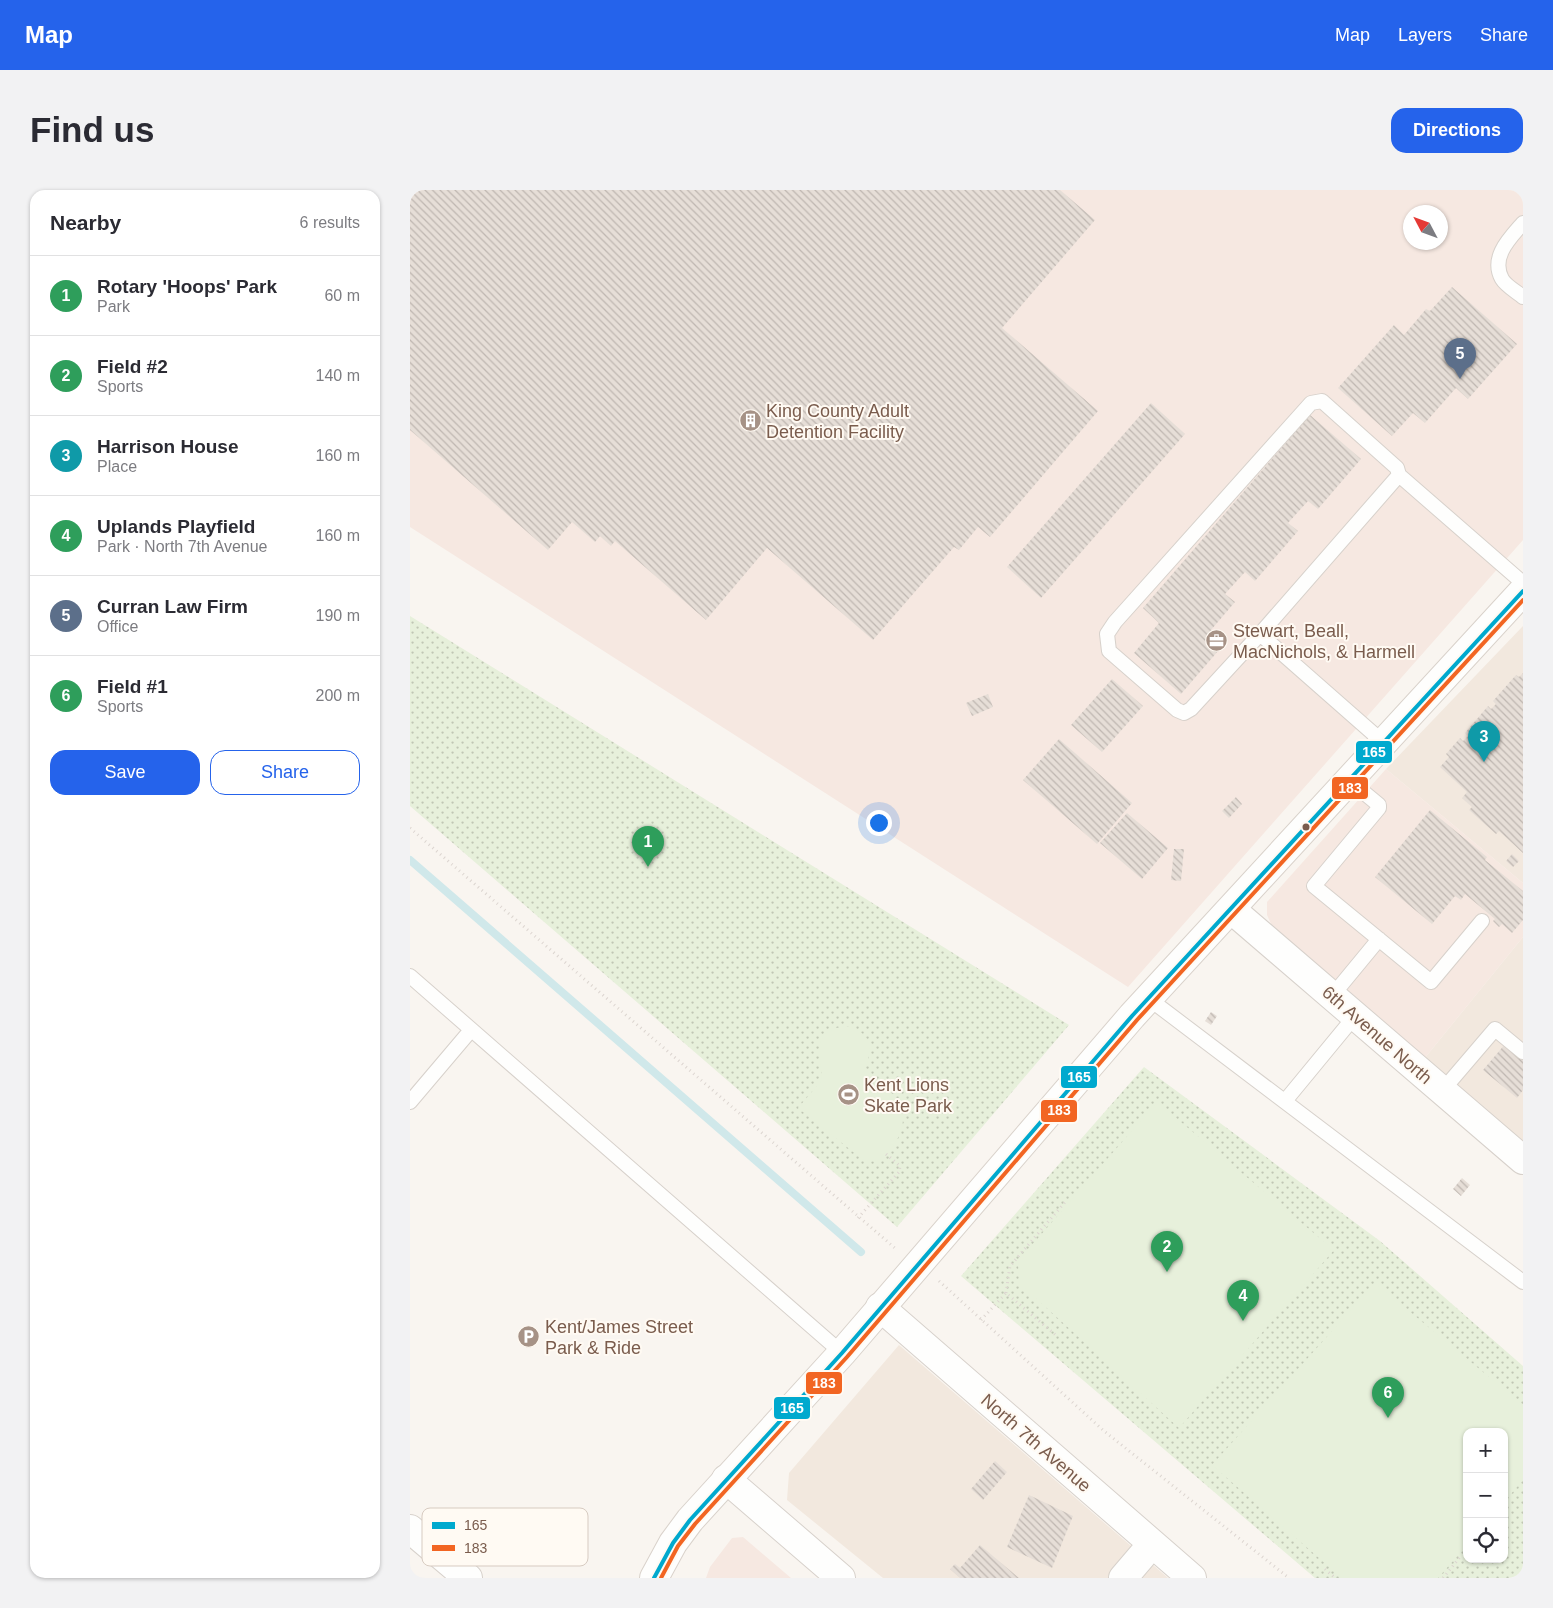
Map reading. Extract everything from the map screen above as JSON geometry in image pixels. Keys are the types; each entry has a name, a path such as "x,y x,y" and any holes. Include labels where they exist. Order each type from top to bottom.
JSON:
{"main road":[{"path":"654,1578 673,1543 726,1479 842,1353 1148,998 1232,910 1523,591"},
{"name":"6th Avenue North","path":"1232,910 1523,1160"},
{"name":"North 7th Avenue","path":"880,1307 1192,1578"},
{"path":"726,1479 841,1578"},
{"path":"410,1529 422,1539"},
{"path":"1123,1578 1152,1544"},
{"path":"454,1566 468,1578"}],"lane":[{"path":"1523,223 1503,248 1498,261 1502,279 1523,297"},
{"path":"1399,475 1260,634 1191,709 1184,713 1177,710 1109,651 1107,634 1115,622 1311,403 1322,401 1397,468 1399,475 1523,584"},
{"path":"1260,634 1384,743"},
{"path":"1350,780 1380,806 1314,886 1431,982 1482,921"},
{"path":"1332,996 1379,939"},
{"path":"410,976 842,1353"},
{"path":"1148,998 1523,1282"},
{"path":"1285,1101 1356,1016"},
{"path":"1442,1091 1495,1029 1523,1052"},
{"path":"410,1102 471,1030"}],"path":[{"path":"410,828 887,1243 919,1263 1104,1431 1289,1578"},
{"path":"858,1218 899,1172 900,1166 886,1154"},
{"path":"981,1320 1006,1293 1010,1266 1066,1201"},
{"path":"1006,1293 1058,1337"},
{"path":"1443,1578 1461,1556"},
{"path":"1325,1569 1335,1578"}],"shaded area":[{"path":"410,190 1523,190 1523,540 1128,987 410,527"},
{"path":"1523,626 1523,883 1386,769"},
{"path":"1386,769 1523,883 1523,937 1424,1059 1272,926 1267,915 1267,902"},
{"path":"1523,937 1523,1141 1424,1059"},
{"path":"899,1345 1168,1578 883,1578 787,1500 789,1473"},
{"path":"743,1537 791,1578 706,1578 710,1567 732,1538"}],"green space":[{"path":"410,616 1069,1025 897,1227 410,806"},
{"name":"Kent Lions Skate Park","path":"846,1026 855,1029 866,1038 869,1056 864,1072 872,1085 894,1100 902,1115 903,1123 898,1139 881,1159 875,1161 862,1159 798,1108 822,1080 820,1045 822,1038 835,1029"},
{"path":"1144,1067 1380,1241 1523,1366 1523,1578 1315,1578 961,1276"},
{"path":"1157,1102 1334,1250 1179,1428 1019,1283 1018,1261"},
{"path":"1375,1283 1523,1405 1523,1480 1508,1497 1508,1428 1463,1428 1463,1550 1438,1578 1342,1578 1212,1465"}],"building":[{"name":"King County Adult Detention Facility","path":"410,190 1060,190 1095,220 1002,328 1098,411 990,537 978,527 959,550 954,547 873,640 767,548 706,620 615,541 611,546 600,536 595,542 572,522 548,550 410,430"},
{"path":"1452,287 1517,344 1468,399 1456,388 1425,423 1413,413 1392,436 1338,388 1394,325 1404,335 1426,309 1430,311"},
{"path":"1151,403 1185,434 1041,598 1007,567"},
{"path":"1310,415 1361,459 1318,509 1308,501 1288,523 1298,531 1255,581 1245,572 1225,594 1235,602 1211,630 1225,643 1181,694 1134,653 1159,623 1143,608"},
{"path":"1523,673 1523,853 1499,831 1496,834 1469,810 1472,807 1462,798 1467,792 1440,767 1449,757 1446,754 1460,738 1463,741 1468,736 1465,733 1488,706 1491,709 1496,704 1493,701 1516,675 1519,677"},
{"path":"1112,679 1143,706 1102,752 1071,725"},
{"path":"988,694 993,707 972,716 966,703"},
{"path":"1059,739 1132,803 1097,844 1023,780"},
{"path":"1236,797 1242,804 1229,818 1222,811"},
{"path":"1430,810 1487,857 1485,860 1523,891 1523,920 1512,933 1502,924 1499,927 1493,921 1495,919 1465,894 1461,900 1455,896 1432,924 1375,877"},
{"path":"1127,813 1168,848 1142,879 1100,843"},
{"path":"1174,849 1184,849 1181,881 1171,880"},
{"path":"1512,854 1519,861 1513,867 1506,861"},
{"path":"1211,1012 1217,1016 1211,1025 1205,1021"},
{"path":"1506,1043 1523,1057 1523,1090 1517,1098 1483,1070"},
{"path":"1462,1178 1470,1185 1461,1196 1453,1189"},
{"path":"995,1461 1007,1472 983,1500 971,1489"},
{"path":"1029,1495 1073,1516 1052,1568 1007,1547"},
{"path":"980,1545 1019,1578 960,1578 950,1569 955,1564 960,1568"}],"waterway":[{"path":"410,860 861,1252"}],"transit line":[{"name":"165","path":"654,1578 673,1543 690,1520 842,1353 1132,1016 1523,591"},
{"name":"183","path":"661,1578 678,1546 695,1524 847,1357 1137,1020 1523,600"}],"place":[{"name":"Curran Law Firm","path":"1460,379"},
{"name":"King County Adult Detention Facility","path":"750,421"},
{"name":"Stewart, Beall, MacNichols, & Harmell","path":"1217,641"},
{"name":"Harrison House","path":"1484,762"},
{"name":"Rotary 'Hoops' Park","path":"648,867"},
{"name":"Kent Lions Skate Park","path":"848,1095"},
{"name":"Field #2","path":"1167,1272"},
{"name":"Uplands Playfield","path":"1243,1321"},
{"name":"Kent/James Street Park & Ride","path":"529,1337"},
{"name":"Field #1","path":"1388,1418"}]}
